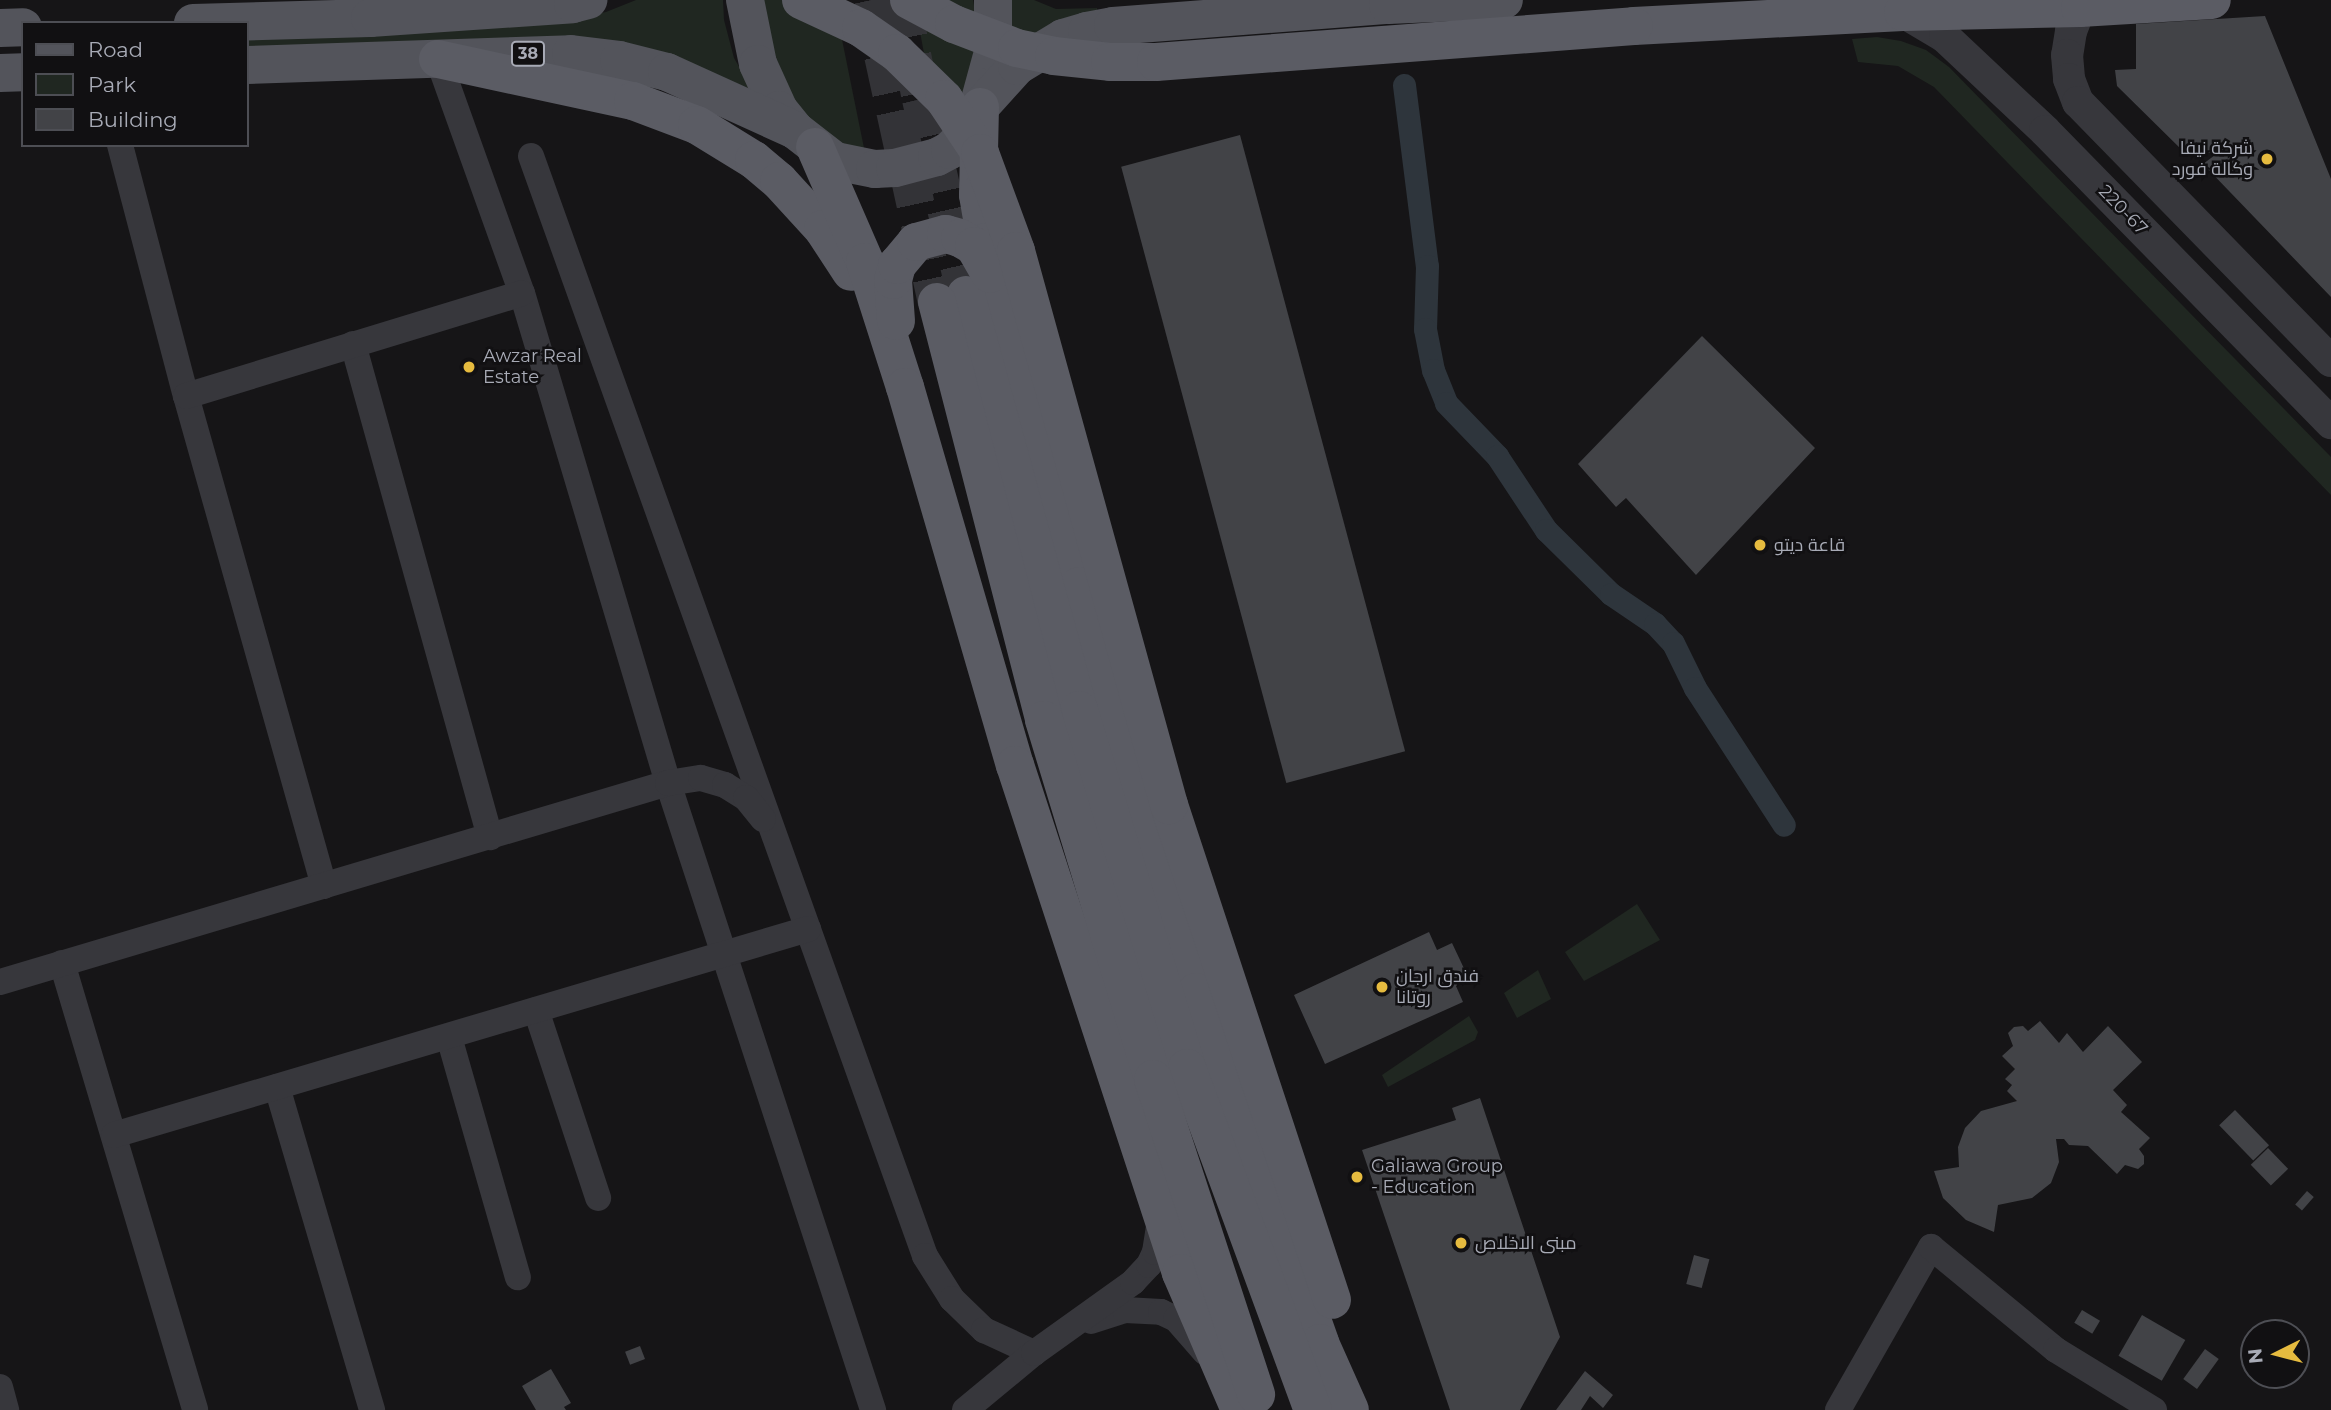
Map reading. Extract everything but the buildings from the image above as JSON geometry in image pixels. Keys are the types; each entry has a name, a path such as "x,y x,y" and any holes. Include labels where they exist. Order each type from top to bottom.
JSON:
{"highway":[{"path":"801,0 861,28 906,60 944,99 980,153 1016,251 1169,805 1338,1317 1363,1410"},
{"path":"909,0 954,24 1017,48 1054,56 1110,62 1156,62 1634,26 2212,0"},
{"path":"438,59 633,101 697,125 754,160 806,208 845,260 868,304 922,444"},
{"path":"979,107 978,195 967,296 1044,720 1149,1066 1261,1410"},
{"path":"805,139 865,262 922,444 1015,765 1181,1273 1233,1395"},
{"path":"905,387 893,280 897,265 904,252 916,242 930,236 946,234 960,238 974,246 967,296 1079,710 1187,1068 1313,1410"},
{"path":"967,296 1196,992 1320,1343 1350,1410"}],"main road":[{"path":"248,21 370,18 573,4 588,0"},
{"name":"38","path":"745,0 750,34 767,87 805,139"},
{"name":"38","path":"248,65 571,54 619,60 667,72 805,139 835,161 856,167 885,169 937,157 961,141 972,129 993,52 993,0"},
{"path":"979,107 1017,66 1063,38 1087,31 1113,26 1388,5 1504,0"},
{"path":"0,27 21,27"},
{"path":"0,72 21,72"}],"street":[{"path":"2080,8 2071,31 2067,55 2069,79 2078,102 2331,361"},
{"name":"220-67","path":"1903,12 1945,37 2045,131 2331,423"},
{"path":"438,59 522,293 668,783 873,1410"},
{"path":"2045,131 2044,122 2053,107 2069,100 2078,102"},
{"path":"121,147 186,396 324,886"},
{"path":"531,156 925,1256 952,1299 984,1330 1034,1353"},
{"path":"186,396 522,293"},
{"path":"353,344 490,837"},
{"path":"0,982 668,783 701,778 725,785 746,799 772,829"},
{"path":"114,1135 449,1037 722,952 808,929"},
{"path":"62,963 195,1410"},
{"path":"536,1010 598,1198"},
{"path":"449,1037 518,1277"},
{"path":"277,1087 372,1410"},
{"path":"965,1410 1034,1353 1133,1282 1149,1265 1160,1237 1158,1203"},
{"path":"1838,1410 1931,1247 2056,1350 2154,1410"},
{"path":"1034,1353 1098,1318 1125,1310 1145,1310 1176,1319 1193,1336 1233,1395"},
{"path":"0,1388 6,1410"}],"green space":[{"path":"636,0 723,0 724,20 734,58 757,98 248,48 248,33 563,20 606,12"},
{"path":"759,0 834,0 865,153 836,146 810,125 771,60"},
{"path":"914,0 973,0 977,22 974,64 956,113 939,133"},
{"path":"1006,0 1034,0 1056,9 1097,8 1097,12 1008,64"},
{"path":"1877,37 1901,41 1926,50 1949,67 2331,457 2331,495 1934,87 1898,66 1858,62 1852,39"},
{"path":"1637,904 1660,940 1584,981 1565,952"},
{"path":"1538,970 1551,999 1517,1018 1504,993"},
{"path":"1469,1016 1478,1032 1475,1040 1388,1087 1382,1075"}],"waterway":[{"path":"1404,85 1427,266 1425,329 1433,370 1446,403 1497,456 1546,530 1611,594 1655,624 1673,643 1695,688 1784,825"}],"tunnel":[{"path":"871,0 937,302"},
{"path":"901,0 966,295"}],"place":[{"name":"شركة نيفا وكالة فورد","path":"2267,159"},
{"name":"Awzar Real Estate","path":"469,367"},
{"name":"قاعة ديتو","path":"1760,545"},
{"name":"فندق ارجان روتانا","path":"1382,987"},
{"name":"Galiawa Group - Education","path":"1357,1177"},
{"name":"مبنى الاخلاص","path":"1461,1243"}]}
